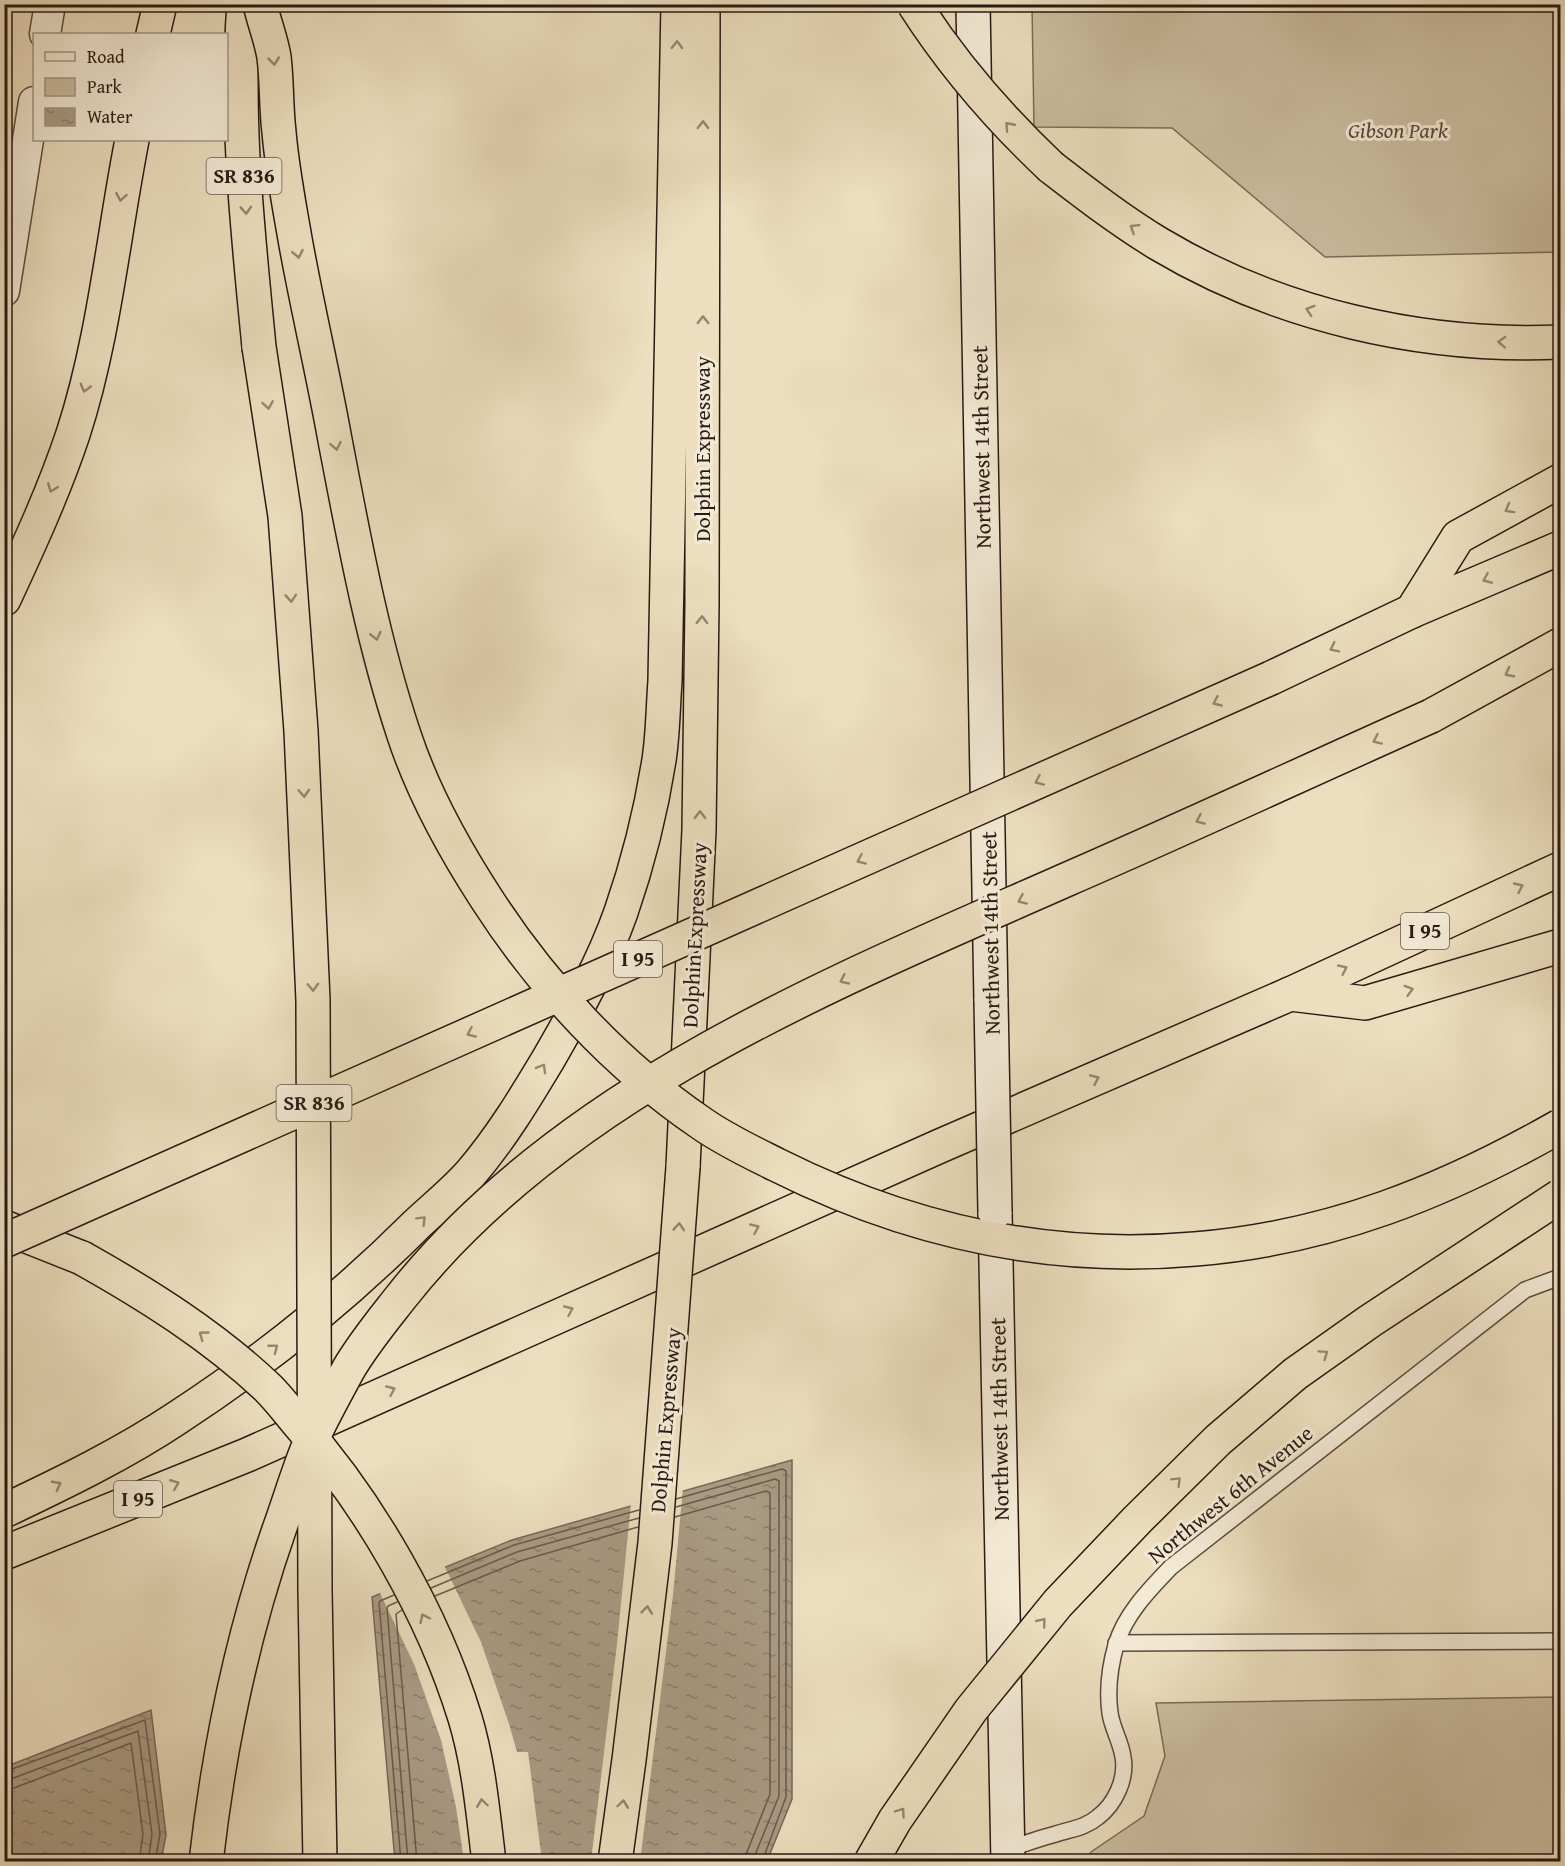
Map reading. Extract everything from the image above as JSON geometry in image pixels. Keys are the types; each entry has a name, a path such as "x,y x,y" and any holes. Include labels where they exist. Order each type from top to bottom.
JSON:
{"highway":[{"path":"153,33 160,4"},
{"name":"SR 836","path":"244,4 240,54 243,160 260,347 285,516 301,731 313,989 315,1590 320,1862"},
{"path":"260,4 273,54 279,136 302,273 363,581 383,667 405,739 431,801 461,860 513,940 568,1005 622,1060 705,1126 816,1185 872,1207 983,1239 1065,1249 1137,1252 1197,1249 1266,1239 1340,1223 1390,1208 1437,1189 1479,1170 1560,1126"},
{"path":"4,1511 99,1464 175,1419 234,1379 365,1275 469,1175 496,1140 527,1095 567,1028 597,968 620,913 637,859 659,758 665,681 678,4"},
{"name":"Dolphin Expressway","path":"615,1862 634,1725 655,1543 675,1304 699,830 702,604 703,4"},
{"path":"914,4 963,75 1017,135 1051,167 1117,217 1213,273 1267,296 1322,314 1378,328 1503,343 1560,342"},
{"path":"4,599 41,517 73,434 106,292 132,141"},
{"path":"1399,616 1458,537 1560,481"},
{"name":"I 95","path":"4,1240 1271,678 1399,616 1560,548"},
{"path":"206,1862 220,1759 246,1636 266,1569 307,1451 361,1351 416,1277 450,1239 525,1172 603,1114 728,1039 820,991 927,941 1431,716 1560,645"},
{"name":"I 95","path":"4,1553 247,1455 940,1146 1290,994 1560,869"},
{"path":"1290,994 1365,1003 1560,946"},
{"path":"871,1862 895,1820 971,1710 1058,1603 1210,1448 1305,1367 1464,1258 1560,1197"},
{"path":"4,1227 82,1258 128,1283 198,1331 268,1389 324,1452 387,1545 445,1663 465,1719 481,1799 489,1862"}],"street":[{"path":"45,33 50,4"},
{"name":"Northwest 14th Street","path":"973,4 1008,1855"},
{"path":"4,291 33,108"}],"lane":[{"name":"Northwest 6th Avenue","path":"1008,1855 1082,1827 1098,1817 1116,1797 1120,1789 1124,1758 1110,1714 1111,1667 1116,1643 1129,1617 1142,1599 1171,1567 1524,1290 1560,1277"},
{"path":"1116,1643 1560,1641"}],"green space":[{"name":"Gibson Park","path":"1032,5 1560,5 1560,252 1325,257 1172,128 1034,127"},
{"path":"1560,1697 1560,1861 1086,1861 1091,1852 1144,1816 1165,1756 1156,1703"}],"water":[{"path":"792,1460 792,1799 767,1861 395,1861 372,1597 512,1540"},
{"path":"151,1710 166,1835 161,1861 5,1861 5,1767"}],"pier":[{"path":"683,1488 673,1595 640,1862 591,1861 631,1503"},
{"path":"444,1565 481,1642 517,1752 528,1752 542,1861 464,1861 456,1807 441,1740 414,1664 379,1591"}]}
